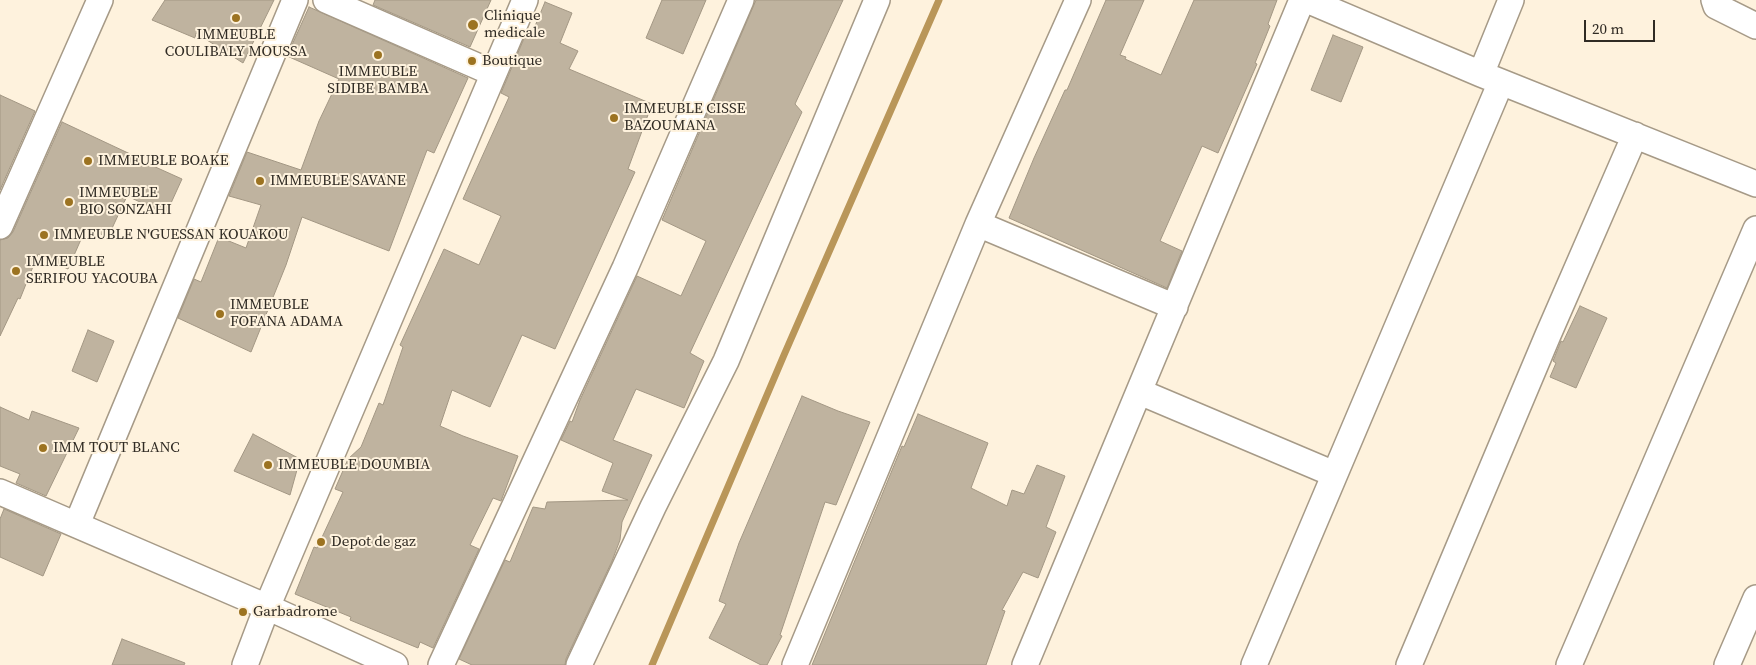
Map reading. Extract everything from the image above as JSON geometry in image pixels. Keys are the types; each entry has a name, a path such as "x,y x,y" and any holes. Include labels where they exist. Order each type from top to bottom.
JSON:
{"street":[{"path":"0,226 100,0"},
{"path":"77,524 294,0"},
{"path":"326,0 493,72"},
{"path":"245,665 267,607 525,0"},
{"path":"441,665 625,268 741,0"},
{"path":"579,665 652,507 726,361 877,0"},
{"path":"795,665 978,224 1078,0"},
{"path":"1025,665 1302,0"},
{"path":"1307,0 1491,78 1756,184"},
{"path":"1254,665 1334,474 1491,78 1511,0"},
{"path":"1714,0 1716,6 1756,26"},
{"path":"1410,665 1548,335 1636,135"},
{"path":"978,224 1175,308"},
{"path":"1570,665 1756,229"},
{"path":"1140,392 1334,474"},
{"path":"0,492 267,607 395,665"},
{"path":"1727,665 1756,598"}],"building":[{"name":"IMMEUBLE COULIBALY MOUSSA","path":"165,0 274,0 243,63 196,33 195,38 152,20"},
{"path":"375,0 491,0 470,47 373,5"},
{"path":"662,0 706,0 683,54 646,38"},
{"path":"756,0 843,0 795,104 802,112 690,353 704,361 684,408 636,389 613,440 652,455 622,522 620,540 612,561 566,659 565,665 472,665 459,659 505,560 510,562 533,507 545,509 547,502 628,500 602,491 613,463 561,440 570,421 572,422 580,400 637,276 681,296 706,241 662,220"},
{"path":"1106,0 1144,0 1120,55 1161,75 1194,0 1277,0 1268,24 1270,26 1255,63 1257,64 1218,153 1202,146 1160,241 1182,251 1167,288 1009,218 1034,158 1065,90 1067,90"},
{"path":"545,2 572,13 560,43 578,51 569,69 652,104 628,169 635,172 555,349 522,335 490,407 452,390 440,426 518,456 501,501 493,498 470,545 479,549 433,648 420,642 418,648 350,620 351,617 295,594 314,547 317,548 343,492 335,489 348,459 361,447 379,403 383,405 403,347 400,345 444,249 479,265 501,216 463,199 509,97 501,93 528,29 533,31"},
{"path":"309,7 468,78 434,153 427,150 389,251 302,217 286,265 251,352 178,318 194,279 201,282 219,237 246,248 261,205 229,196 247,152 301,170 319,121 339,79 287,56"},
{"path":"1333,35 1363,47 1341,102 1311,90"},
{"path":"0,95 35,111 0,190"},
{"path":"62,122 182,179 166,214 127,196 108,237 86,228 68,269 38,254 20,299 18,298 0,336 0,240 8,238 13,232"},
{"path":"1580,306 1607,318 1576,388 1550,377 1556,363 1553,361 1561,341 1563,342"},
{"path":"88,330 114,341 97,382 72,371"},
{"path":"802,396 870,422 836,505 825,502 780,635 782,636 767,665 761,665 709,638 726,604 719,601 739,543"},
{"name":"IMM TOUT BLANC","path":"0,407 29,420 32,411 79,428 46,496 16,483 20,474 0,466"},
{"path":"918,414 988,443 971,488 1007,506 1012,490 1024,494 1037,465 1065,476 1046,527 1056,532 1038,578 1023,572 1002,610 1005,611 986,665 812,665 902,446 904,447"},
{"name":"IMMEUBLE DOUMBIA","path":"253,434 300,459 290,495 234,471"},
{"path":"4,509 61,534 43,576 0,557 0,519"},
{"path":"122,639 185,663 184,665 112,665"}],"waterway":[{"path":"652,665 784,355 939,0"}],"place":[{"name":"IMMEUBLE COULIBALY MOUSSA","path":"236,18"},
{"name":"Clinique medicale","path":"473,25"},
{"name":"IMMEUBLE SIDIBE BAMBA","path":"378,55"},
{"name":"Boutique","path":"472,61"},
{"name":"IMMEUBLE CISSE BAZOUMANA","path":"614,118"},
{"name":"IMMEUBLE BOAKE","path":"88,161"},
{"name":"IMMEUBLE SAVANE","path":"260,181"},
{"name":"IMMEUBLE BIO SONZAHI","path":"69,202"},
{"name":"IMMEUBLE N'GUESSAN KOUAKOU","path":"44,235"},
{"name":"IMMEUBLE SERIFOU YACOUBA","path":"16,271"},
{"name":"IMMEUBLE FOFANA ADAMA","path":"220,314"},
{"name":"IMM TOUT BLANC","path":"43,448"},
{"name":"IMMEUBLE DOUMBIA","path":"268,465"},
{"name":"Depot de gaz","path":"321,542"},
{"name":"Garbadrome","path":"243,612"}]}
